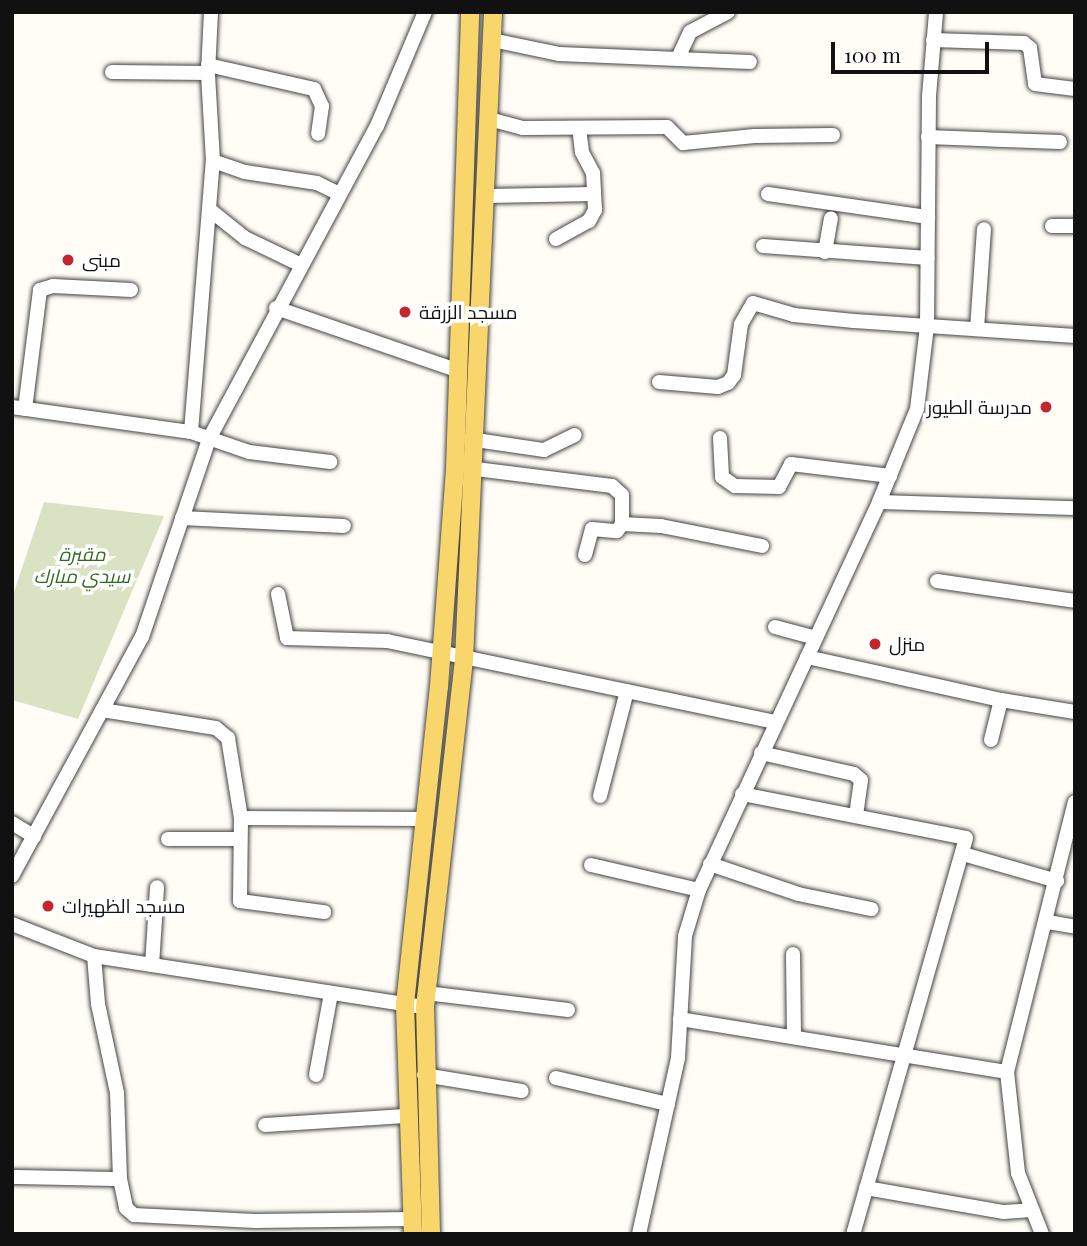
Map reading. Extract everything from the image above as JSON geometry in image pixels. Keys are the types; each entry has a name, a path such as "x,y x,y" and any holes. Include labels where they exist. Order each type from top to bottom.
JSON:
{"main road":[{"path":"412,1226 405,1116 405,1004 442,654 459,371 470,12"},
{"path":"431,1234 424,1075 426,1000 464,659 475,469 493,12"}],"street":[{"path":"191,432 213,161 208,69 211,12"},
{"path":"12,876 142,637 209,439 276,308 396,86 425,12"},
{"path":"678,58 690,32 728,12"},
{"path":"639,1234 678,1058 685,936 699,890 880,502 917,409 927,326 928,137 936,12"},
{"path":"492,40 559,54 750,62"},
{"path":"933,40 1024,43 1030,48 1038,86 1075,89"},
{"path":"112,72 208,69 314,89 322,106 318,134"},
{"path":"489,119 523,128 667,127 683,143 746,136 833,135"},
{"path":"556,239 589,221 595,210 593,173 582,152 579,129"},
{"path":"928,137 1060,142"},
{"path":"213,161 244,172 317,183 340,194"},
{"path":"487,196 594,194"},
{"path":"768,194 928,217"},
{"path":"210,210 244,238 301,265"},
{"path":"825,252 831,219"},
{"path":"1052,226 1075,226"},
{"path":"977,329 984,229"},
{"path":"763,246 928,258"},
{"path":"131,290 53,286 40,290 18,408 191,432 249,452 330,462"},
{"path":"659,382 718,387 728,383 734,375 741,324 753,303 794,315 1075,336"},
{"path":"276,308 459,371"},
{"path":"476,440 544,450 575,435"},
{"path":"720,438 722,477 735,486 779,487 791,464 890,476"},
{"path":"475,469 619,488 622,524 617,531 592,529 585,555"},
{"path":"880,502 1075,508"},
{"path":"183,518 345,526"},
{"path":"622,524 661,526 762,546"},
{"path":"937,581 1075,601"},
{"path":"278,594 287,638 387,641 776,722"},
{"path":"775,627 816,638"},
{"path":"807,657 1001,700 1075,712"},
{"path":"600,796 627,691"},
{"path":"991,740 1001,700"},
{"path":"102,710 216,728 228,738 241,818 240,901 324,912"},
{"path":"761,753 854,774 861,780 856,816"},
{"path":"742,794 964,837 963,854 935,936 907,1056 877,1139 853,1234"},
{"path":"1042,1234 1031,1210 1014,1150 1007,1072 1048,922 1075,802"},
{"path":"241,818 426,820"},
{"path":"12,823 34,836"},
{"path":"168,839 240,839"},
{"path":"963,854 1057,881"},
{"path":"710,864 798,894 871,909"},
{"path":"591,865 699,890"},
{"path":"152,965 157,887"},
{"path":"1048,922 1075,927"},
{"path":"12,924 94,956 331,993 405,1004 426,1000 568,1010"},
{"path":"793,954 794,1037"},
{"path":"94,956 98,1004 117,1093 120,1179 126,1208 144,1218 412,1226"},
{"path":"316,1075 331,993"},
{"path":"680,1019 1007,1072"},
{"path":"424,1075 522,1091"},
{"path":"556,1078 668,1104"},
{"path":"265,1125 405,1116"},
{"path":"12,1177 120,1179"},
{"path":"866,1188 1004,1212 1031,1210"}],"green space":[{"name":"مقبرة سيدي مبارك","path":"44,502 164,516 78,719 12,700 12,598"}],"place":[{"name":"مبنى","path":"68,260"},
{"name":"مسجد الزرقة","path":"405,312"},
{"name":"مدرسة الطيور","path":"1046,407"},
{"name":"منزل","path":"875,644"},
{"name":"مسجد الظهيرات","path":"48,906"}]}
